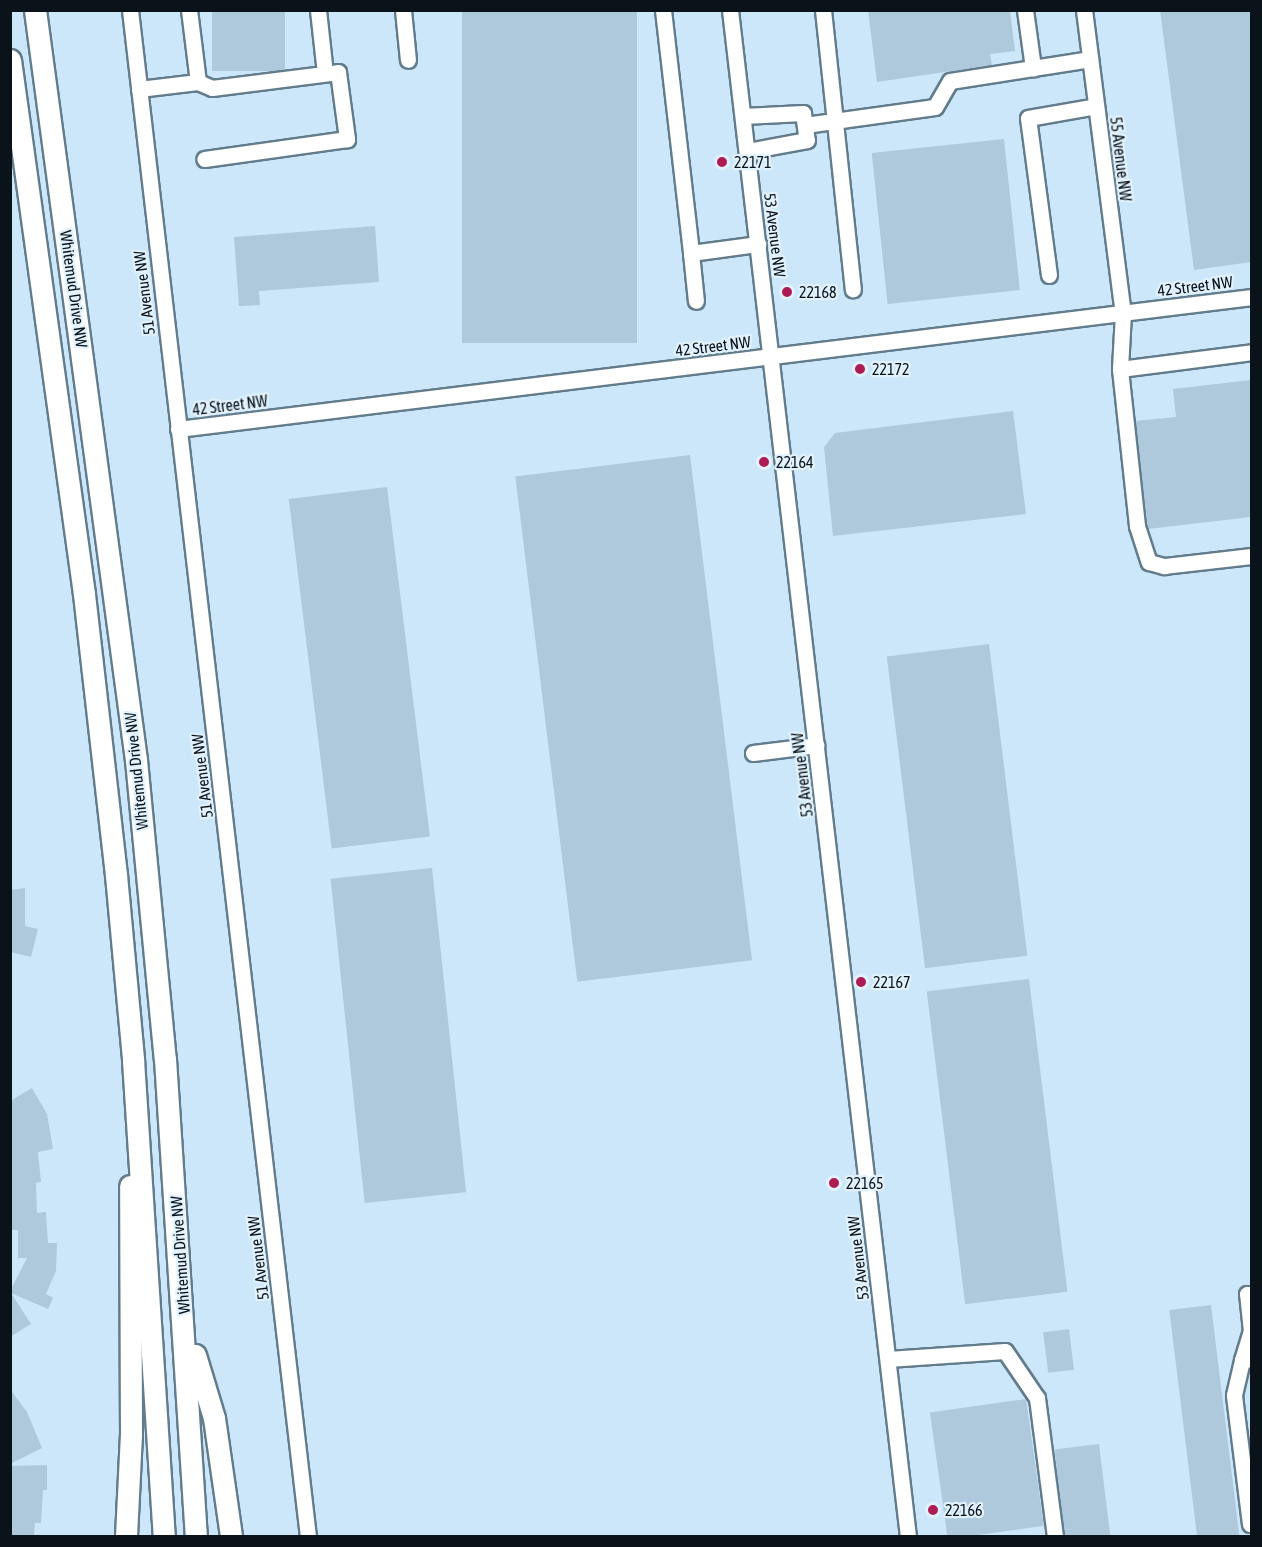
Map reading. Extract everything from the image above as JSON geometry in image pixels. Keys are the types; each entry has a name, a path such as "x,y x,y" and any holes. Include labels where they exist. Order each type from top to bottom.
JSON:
{"highway":[{"name":"Whitemud Drive NW","path":"35,10 136,760 165,1059 185,1319 196,1536"},
{"name":"Whitemud Drive NW","path":"10,60 84,594 133,1060 164,1536"},
{"path":"126,1536 131,1435 128,1292 133,1060"},
{"path":"185,1319 214,1418 231,1536"}],"street":[{"name":"51 Avenue NW","path":"130,10 308,1536"},
{"path":"189,10 198,82"},
{"path":"318,10 325,73"},
{"path":"403,10 408,60"},
{"path":"663,10 696,301"},
{"name":"53 Avenue NW","path":"730,10 908,1536"},
{"path":"823,10 853,289"},
{"path":"1025,10 1033,68"},
{"name":"55 Avenue NW","path":"1084,10 1123,313 1120,369 1137,526 1149,562 1164,566 1251,556"},
{"path":"805,124 935,107 950,81 1090,59"},
{"path":"139,89 198,82 212,88 338,72 346,139 204,159"},
{"path":"1049,275 1028,118 1096,106"},
{"path":"743,116 803,113 807,140 747,151"},
{"path":"691,253 758,243"},
{"name":"42 Street NW","path":"178,429 1251,297"},
{"path":"1120,369 1251,352"},
{"path":"753,753 817,745"},
{"path":"1251,1294 1247,1294 1251,1331 1247,1360 1234,1395 1251,1526"},
{"path":"888,1359 1005,1351 1037,1398 1055,1536"}],"building":[{"path":"212,10 285,10 285,71 212,71"},
{"path":"462,10 637,10 637,343 462,343"},
{"path":"868,10 1010,10 1015,51 990,54 992,65 877,82"},
{"path":"1160,10 1251,10 1251,262 1194,270"},
{"path":"1004,139 1020,290 888,304 872,153"},
{"path":"375,226 379,282 259,291 260,305 239,306 234,237"},
{"path":"1251,380 1251,517 1148,529 1135,421 1176,417 1173,389"},
{"path":"1013,411 1026,514 833,536 824,447 835,433"},
{"path":"690,455 752,960 577,982 515,476"},
{"path":"387,487 430,836 332,848 289,499"},
{"path":"989,644 1027,956 925,968 887,657"},
{"path":"432,868 466,1192 365,1203 331,879"},
{"path":"25,888 25,926 38,929 31,957 10,952 10,890"},
{"path":"1029,979 1067,1292 965,1304 927,992"},
{"path":"32,1088 47,1114 53,1149 38,1152 41,1182 36,1183 37,1213 46,1212 48,1243 57,1243 56,1271 46,1294 53,1298 48,1309 11,1293 31,1324 10,1337 10,1291 27,1258 18,1258 18,1230 10,1230 10,1101"},
{"path":"1211,1305 1239,1536 1197,1536 1169,1310"},
{"path":"1069,1329 1074,1370 1048,1373 1043,1332"},
{"path":"10,1389 27,1412 42,1448 10,1464"},
{"path":"1026,1399 1044,1526 971,1536 947,1536 930,1412"},
{"path":"1099,1444 1110,1536 1065,1536 1054,1449"},
{"path":"47,1465 47,1490 43,1490 41,1523 35,1523 34,1536 10,1536 10,1466"}],"place":[{"name":"22171","path":"722,162"},
{"name":"22168","path":"787,292"},
{"name":"22172","path":"860,369"},
{"name":"22164","path":"764,462"},
{"name":"22167","path":"861,982"},
{"name":"22165","path":"834,1183"},
{"name":"22166","path":"933,1510"}]}
